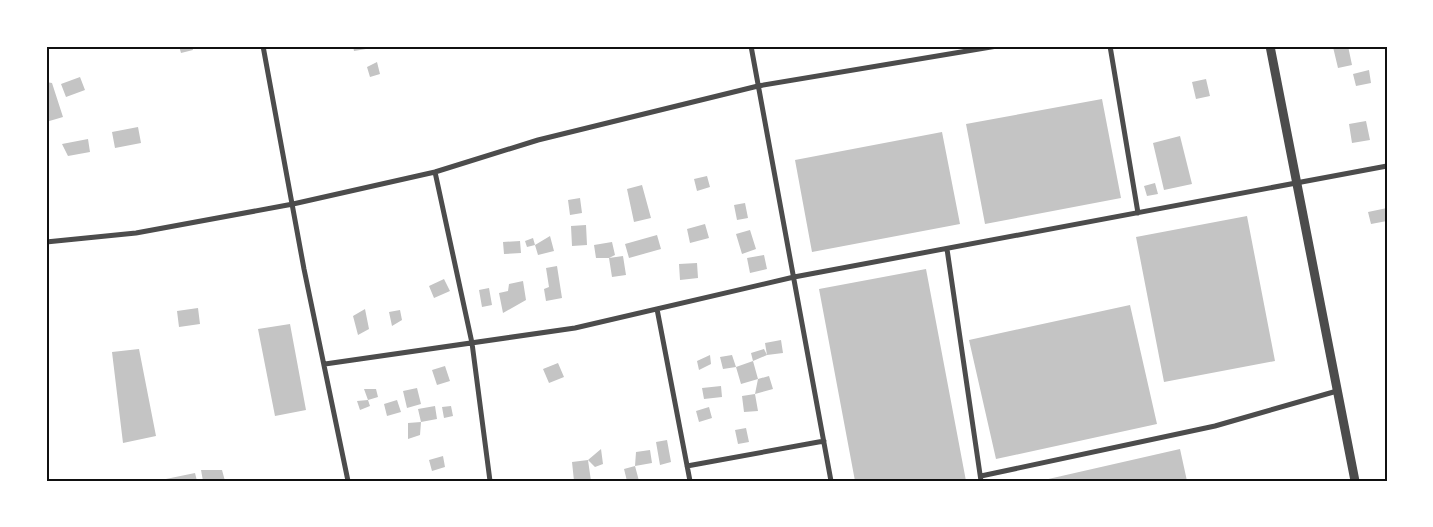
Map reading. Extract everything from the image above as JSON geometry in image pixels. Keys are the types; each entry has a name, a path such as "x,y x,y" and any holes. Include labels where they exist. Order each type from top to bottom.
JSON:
{"street":[{"path":"263,46 304,269 348,481"},
{"path":"751,46 831,481"},
{"path":"46,242 136,233 293,204 435,172 538,140 758,86 997,46"},
{"path":"1110,46 1138,213"},
{"path":"1270,46 1355,481"},
{"path":"325,364 575,328 794,277 1387,166"},
{"path":"435,172 472,343 490,481"},
{"path":"947,248 981,478 1214,426 1337,392"},
{"path":"657,309 690,481"},
{"path":"687,466 824,441"}],"building":[{"path":"179,46 192,46 193,50 181,53"},
{"path":"353,46 365,46 366,49 354,51"},
{"path":"1348,46 1352,65 1338,68 1333,47"},
{"path":"377,62 380,74 370,77 367,67"},
{"path":"1369,70 1371,83 1356,86 1353,74"},
{"path":"80,77 85,90 66,97 61,84"},
{"path":"1206,79 1210,96 1196,99 1192,82"},
{"path":"46,82 52,83 63,117 46,122"},
{"path":"1102,99 1121,198 985,224 966,124"},
{"path":"1366,121 1370,140 1352,143 1349,124"},
{"path":"138,127 141,143 115,148 112,132"},
{"path":"942,132 960,224 812,252 795,160"},
{"path":"1180,136 1192,184 1164,190 1153,143"},
{"path":"88,139 90,152 68,156 62,144"},
{"path":"707,176 710,187 697,191 694,179"},
{"path":"1155,183 1158,194 1147,196 1144,186"},
{"path":"642,185 651,218 634,222 627,189"},
{"path":"580,198 582,213 570,215 568,200"},
{"path":"745,203 748,218 737,220 734,205"},
{"path":"1387,208 1387,221 1371,224 1368,212"},
{"path":"1247,216 1275,361 1164,382 1136,237"},
{"path":"705,224 709,238 690,243 687,229"},
{"path":"586,225 587,245 572,246 571,226"},
{"path":"750,230 756,249 742,254 736,234"},
{"path":"657,235 661,249 629,258 625,244"},
{"path":"550,236 554,251 538,255 535,245"},
{"path":"533,238 535,245 527,247 525,241"},
{"path":"520,241 521,253 504,254 503,242"},
{"path":"612,242 615,255 609,258 596,258 594,245"},
{"path":"764,255 767,269 750,273 747,258"},
{"path":"623,256 626,275 612,277 609,258"},
{"path":"697,263 698,278 680,280 679,264"},
{"path":"557,266 562,298 546,301 544,289 549,287 546,268"},
{"path":"926,269 966,481 855,481 819,289"},
{"path":"444,279 450,291 434,298 429,286"},
{"path":"523,281 526,300 503,313 499,293 508,291 509,284"},
{"path":"489,288 492,305 482,307 479,290"},
{"path":"1130,305 1157,424 996,459 969,340"},
{"path":"198,308 200,324 179,327 177,311"},
{"path":"365,309 369,329 358,335 353,316"},
{"path":"400,310 402,320 392,326 389,312"},
{"path":"290,324 306,410 275,416 258,329"},
{"path":"781,340 783,353 767,355 765,343"},
{"path":"139,349 156,436 123,443 112,352"},
{"path":"764,349 767,355 753,361 751,353"},
{"path":"710,355 711,364 699,370 697,361"},
{"path":"732,355 736,367 723,369 720,357"},
{"path":"753,361 758,379 741,384 736,367"},
{"path":"558,363 564,377 549,383 543,369"},
{"path":"445,366 450,381 437,385 432,370"},
{"path":"769,376 773,389 755,394 758,379"},
{"path":"721,386 722,397 704,399 702,388"},
{"path":"417,388 421,404 407,408 403,391"},
{"path":"364,389 376,389 378,397 368,400"},
{"path":"755,394 758,411 744,412 742,396"},
{"path":"368,400 370,406 360,410 357,401"},
{"path":"397,400 401,412 387,416 384,404"},
{"path":"435,406 437,419 421,422 418,409"},
{"path":"451,406 453,416 444,418 442,407"},
{"path":"709,407 712,418 699,422 696,411"},
{"path":"421,422 420,435 408,439 408,423"},
{"path":"746,428 749,442 738,444 735,430"},
{"path":"667,440 671,462 660,465 656,442"},
{"path":"601,449 603,464 595,467 588,460"},
{"path":"1180,449 1187,481 1044,481 1044,480"},
{"path":"650,450 652,463 635,466 636,452"},
{"path":"443,456 445,467 432,471 429,460"},
{"path":"588,460 591,481 574,481 572,462"},
{"path":"635,466 639,481 627,481 624,469"},
{"path":"201,470 222,470 225,481 203,481"},
{"path":"195,473 197,481 161,481 161,480"}]}
